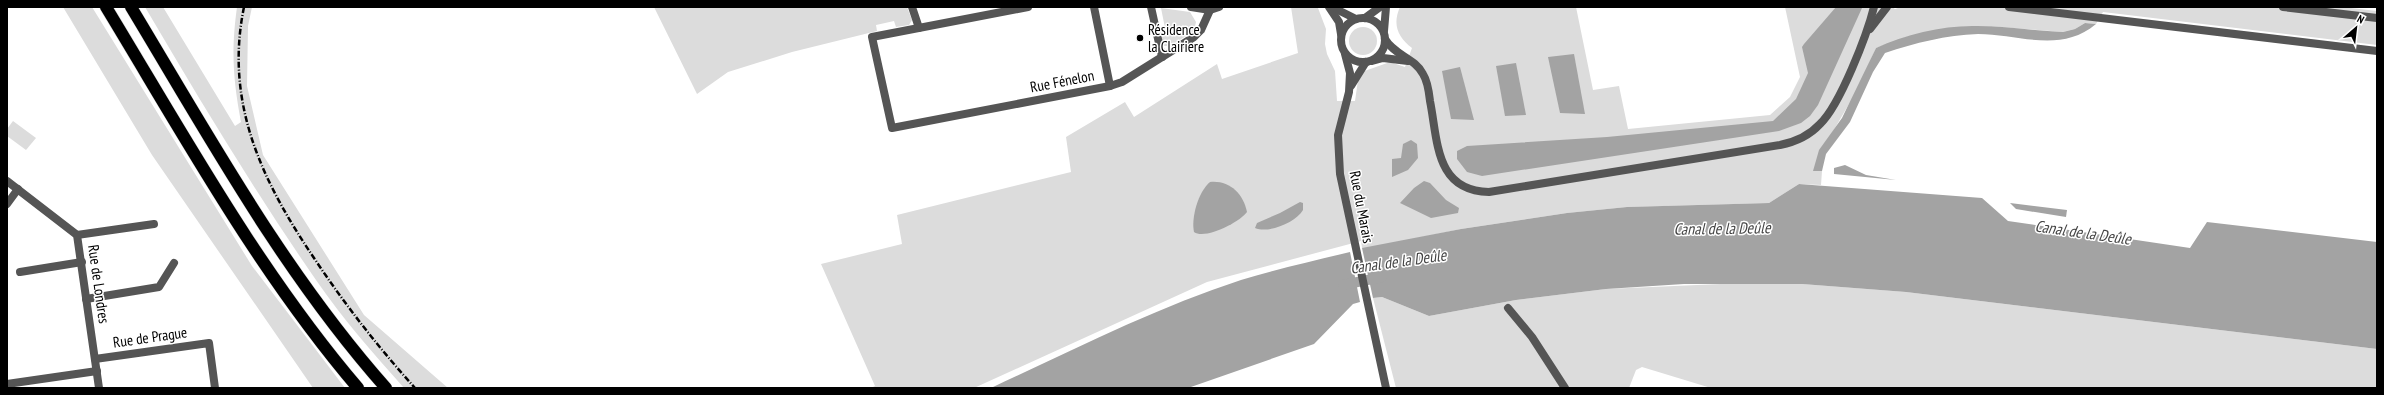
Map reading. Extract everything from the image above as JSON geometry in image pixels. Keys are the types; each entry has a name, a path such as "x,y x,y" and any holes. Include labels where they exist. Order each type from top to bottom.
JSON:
{"highway":[{"path":"106,7 264,266 317,337 358,388"},
{"path":"131,7 278,249 324,313 386,388"}],"street":[{"path":"912,7 918,28 989,11 1028,7"},
{"path":"1094,7 1110,86"},
{"path":"1151,7 1162,57"},
{"path":"1191,7 1210,10 1219,7"},
{"path":"1329,7 1339,22 1341,45 1345,54 1353,60 1369,62 1389,58 1411,62"},
{"path":"1332,7 1356,19"},
{"path":"1341,35 1348,23 1356,19 1365,18 1380,7"},
{"path":"1349,92 1352,82 1369,62 1382,51 1384,37 1383,22 1386,7"},
{"path":"1365,18 1378,24 1390,47 1420,68 1426,82 1440,158 1446,172 1462,187 1489,192 1780,145 1800,139 1816,128 1829,114 1868,31 1874,7"},
{"path":"1868,31 1887,7"},
{"path":"2009,7 2377,51"},
{"path":"2283,7 2377,18"},
{"name":"Rue Fénelon","path":"918,28 872,37 892,128 1110,86 1122,82 1198,34 1210,10"},
{"name":"Rue du Marais","path":"1345,54 1349,66 1349,92 1338,140 1341,178 1386,388"},
{"name":"Rue de Londres","path":"7,181 77,235 99,388"},
{"path":"7,204 18,189"},
{"path":"77,235 154,224"},
{"path":"20,272 82,262"},
{"path":"86,299 159,287 174,263"},
{"path":"1508,308 1532,337 1565,388"},
{"name":"Rue de Prague","path":"95,359 209,343 215,388"},
{"path":"7,384 97,371"}],"shaded area":[{"path":"63,7 92,7 252,266 345,388 313,388 152,155"},
{"path":"145,7 163,7 235,126 241,122 236,92 234,65 234,37 237,7 252,7 248,26 247,86 263,155 364,315 448,388 404,388 347,322 293,247 249,179"},
{"path":"654,7 907,7 912,20 909,25 896,27 894,21 876,25 877,31 792,52 728,72 697,94"},
{"path":"1291,7 1318,8 1326,29 1325,44 1327,54 1335,71 1337,101 1355,101 1359,73 1390,62 1405,67 1412,48 1403,39 1398,30 1397,19 1400,7 1576,7 1593,90 1619,86 1628,129 1770,115 1790,97 1800,77 1785,7 1892,7 1895,9 1901,7 2342,7 2377,11 2377,45 2103,12 2096,24 2085,23 2075,29 2063,32 1989,26 1961,27 1907,37 1876,48 1856,92 1832,133 1814,171 1822,171 1821,185 1799,184 1769,203 1627,207 1567,213 1461,229 1369,248 1362,248 1361,241 1207,282 974,388 871,388 875,386 821,264 902,244 897,215 1071,172 1066,137 1125,102 1134,117 1217,64 1222,79 1298,53"},
{"path":"1161,8 1190,12 1196,22 1194,31 1170,46 1164,46 1160,39 1166,33"},
{"path":"1363,27 1373,31 1377,41 1373,51 1363,55 1353,51 1349,41 1353,31"},
{"path":"13,121 36,138 26,150 7,136 7,129"},
{"path":"1743,283 1802,284 1906,292 2377,349 2377,388 1711,388 1642,367 1636,370 1629,388 1396,388 1373,298 1382,297 1429,316 1516,300 1606,289"}],"water":[{"path":"1836,7 1862,8 1818,105 1810,116 1801,123 1779,131 1482,176 1467,172 1457,159 1457,151 1467,146 1607,137 1773,121 1796,99 1808,73 1802,47"},
{"path":"2085,23 2096,24 2082,33 2068,38 2039,40 1978,34 1931,40 1885,53 1873,72 1850,122 1826,154 1822,171 1813,171 1819,150 1842,118 1876,48 1926,31 1952,27 1988,26 2063,32 2075,29"},
{"path":"1574,54 1585,114 1560,113 1548,57"},
{"path":"1516,63 1526,115 1505,116 1496,66"},
{"path":"1460,67 1474,120 1451,119 1442,71"},
{"path":"1411,140 1417,144 1418,158 1408,170 1392,177 1392,159 1401,158 1403,144"},
{"path":"1845,165 1866,175 1896,180 1834,174 1834,168"},
{"path":"1424,181 1430,183 1446,200 1459,208 1458,213 1431,218 1400,203 1414,188"},
{"path":"1210,182 1223,183 1234,189 1242,199 1247,212 1222,229 1206,234 1199,234 1194,232 1193,226 1196,206 1202,192"},
{"path":"1799,184 1982,198 2008,221 2190,248 2207,222 2377,242 2377,349 1906,292 1802,284 1684,284 1606,289 1516,300 1429,316 1382,297 1373,298 1362,248 1461,229 1567,213 1627,207 1769,203"},
{"path":"1300,202 1303,203 1303,210 1295,219 1282,226 1274,228 1255,228 1257,223"},
{"path":"2010,203 2067,210 2066,217 2016,209"},
{"path":"1350,252 1360,302 1353,304 1314,344 1188,388 991,388 1114,330 1177,303 1268,272"}],"waterway":[{"name":"Canal de la Deûle","path":"1343,285 1382,277"}],"railway":[{"path":"244,7 239,43 239,77 244,109 253,141 265,172 297,232 327,278 363,326 415,388"}],"place":[{"name":"Résidence la Clairiere","path":"1140,38"}]}
